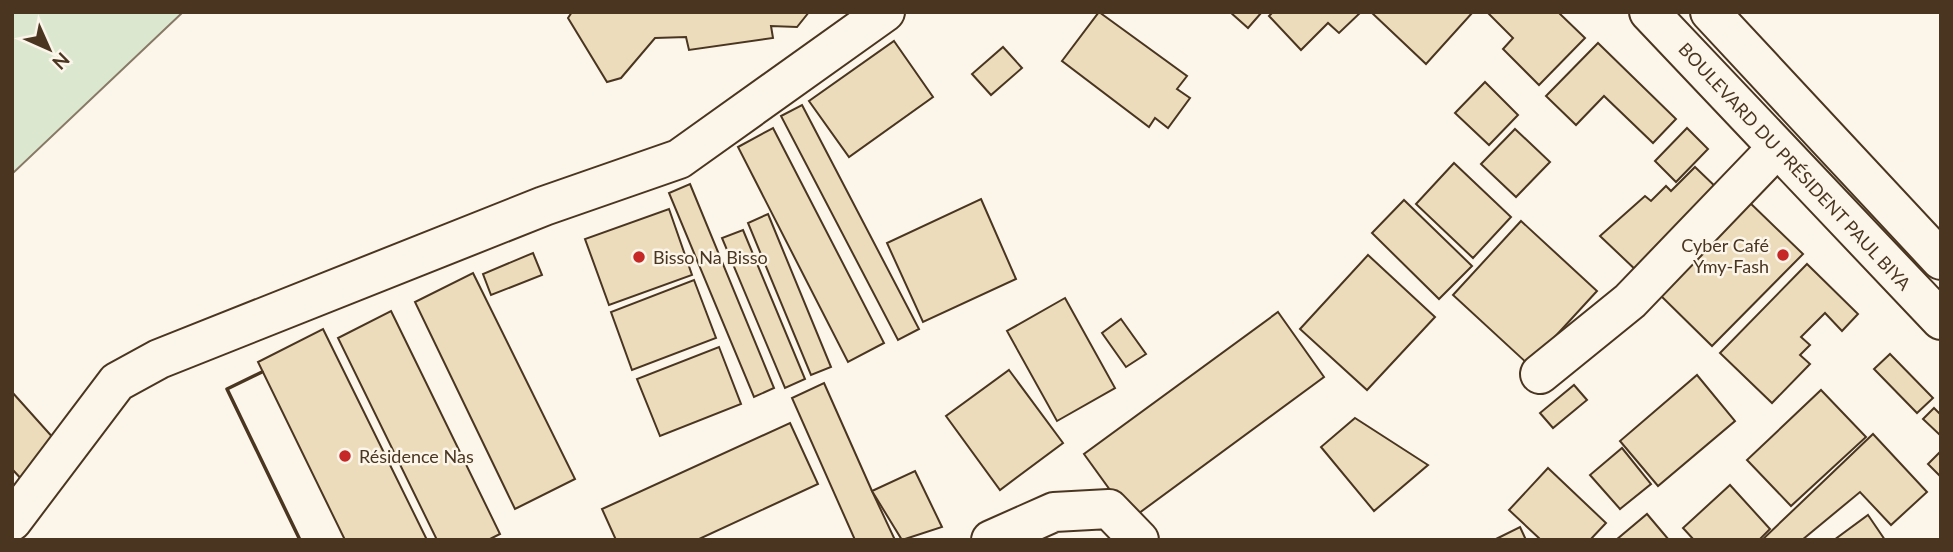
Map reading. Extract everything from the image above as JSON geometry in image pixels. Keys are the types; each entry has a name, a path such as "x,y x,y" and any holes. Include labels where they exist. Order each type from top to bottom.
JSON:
{"street":[{"path":"12,521 117,382 185,348 544,206 679,159 885,12"},
{"name":"BOULEVARD DU PRÉSIDENT PAUL BIYA","path":"1649,12 1941,320"},
{"path":"1710,12 1941,260"},
{"path":"1540,374 1630,302 1777,148"},
{"path":"991,540 1054,512 1109,509 1139,540"}],"green space":[{"path":"12,12 183,12 12,174"}],"building":[{"path":"572,12 809,12 797,27 771,26 773,38 689,50 686,37 655,38 621,78 607,82 568,18"},
{"path":"1099,12 1187,76 1177,89 1190,98 1168,128 1155,118 1149,127 1062,61"},
{"path":"1230,12 1262,12 1248,28"},
{"path":"1273,12 1361,12 1339,33 1328,23 1301,50 1269,16"},
{"path":"1371,12 1473,12 1426,64"},
{"path":"1487,12 1558,12 1585,38 1539,85 1503,49 1513,38"},
{"path":"894,41 933,97 849,157 809,101"},
{"path":"1598,43 1676,119 1653,143 1604,96 1576,125 1546,96"},
{"path":"1003,47 1022,68 991,95 972,74"},
{"path":"1485,82 1518,115 1489,145 1455,113"},
{"path":"802,105 919,329 898,340 781,116"},
{"path":"773,128 884,343 848,362 738,147"},
{"path":"1687,128 1708,149 1676,182 1655,161"},
{"path":"1515,129 1550,162 1516,197 1481,164"},
{"path":"1454,163 1511,217 1473,258 1416,204"},
{"path":"1695,167 1720,191 1639,273 1600,236 1645,196 1651,201 1666,186 1671,191"},
{"path":"690,184 774,388 754,397 669,193"},
{"path":"981,199 1016,279 923,322 887,243"},
{"path":"1746,199 1803,254 1712,346 1656,291"},
{"path":"1404,200 1472,266 1439,299 1372,233"},
{"name":"Bisso Na Bisso","path":"669,209 692,275 609,305 585,239"},
{"path":"768,214 831,367 811,375 748,223"},
{"path":"1521,221 1597,291 1529,365 1453,295"},
{"path":"743,230 805,379 785,388 722,238"},
{"path":"533,253 542,275 491,295 483,274"},
{"path":"1368,255 1435,317 1367,390 1300,329"},
{"path":"1807,264 1858,314 1842,331 1825,313 1801,337 1810,345 1800,355 1810,364 1772,403 1720,353"},
{"path":"473,273 575,479 515,509 415,302"},
{"name":"Bisso Na Bisso","path":"694,280 716,338 632,370 611,312"},
{"path":"1065,298 1115,388 1057,421 1007,331"},
{"path":"391,311 500,534 488,540 437,540 338,338"},
{"path":"1278,312 1324,377 1131,519 1084,454"},
{"path":"1121,319 1146,354 1126,367 1102,333"},
{"name":"Résidence Nas","path":"323,329 427,540 345,540 258,362"},
{"path":"719,347 741,404 660,436 637,379"},
{"path":"1890,354 1933,398 1917,413 1874,369"},
{"path":"1009,370 1063,443 1000,490 946,416"},
{"path":"1697,375 1735,421 1658,486 1620,441"},
{"path":"824,383 895,540 855,540 792,398"},
{"path":"1574,385 1587,400 1553,428 1540,413"},
{"path":"1821,390 1866,437 1791,506 1747,460"},
{"path":"12,392 64,450 26,484 12,469"},
{"path":"1934,408 1941,415 1941,436 1923,419"},
{"path":"1355,418 1428,465 1374,511 1321,447"},
{"path":"790,423 818,484 697,540 616,540 602,509"},
{"path":"1873,434 1927,492 1891,525 1860,492 1802,540 1762,540"},
{"path":"1622,448 1651,484 1620,509 1590,475"},
{"path":"1941,451 1941,477 1928,464"},
{"path":"1548,468 1606,523 1590,540 1541,540 1509,510"},
{"path":"915,471 942,527 902,540 872,491"},
{"path":"1730,485 1770,529 1759,540 1694,540 1683,528"},
{"path":"1647,514 1669,540 1616,540"},
{"path":"1868,515 1885,540 1834,540"},
{"path":"1520,527 1526,540 1494,540"}],"wall":[{"path":"262,372 227,389 300,540"}],"place":[{"name":"Cyber Café Ymy-Fash","path":"1783,255"},
{"name":"Bisso Na Bisso","path":"639,257"},
{"name":"Résidence Nas","path":"345,456"}]}
